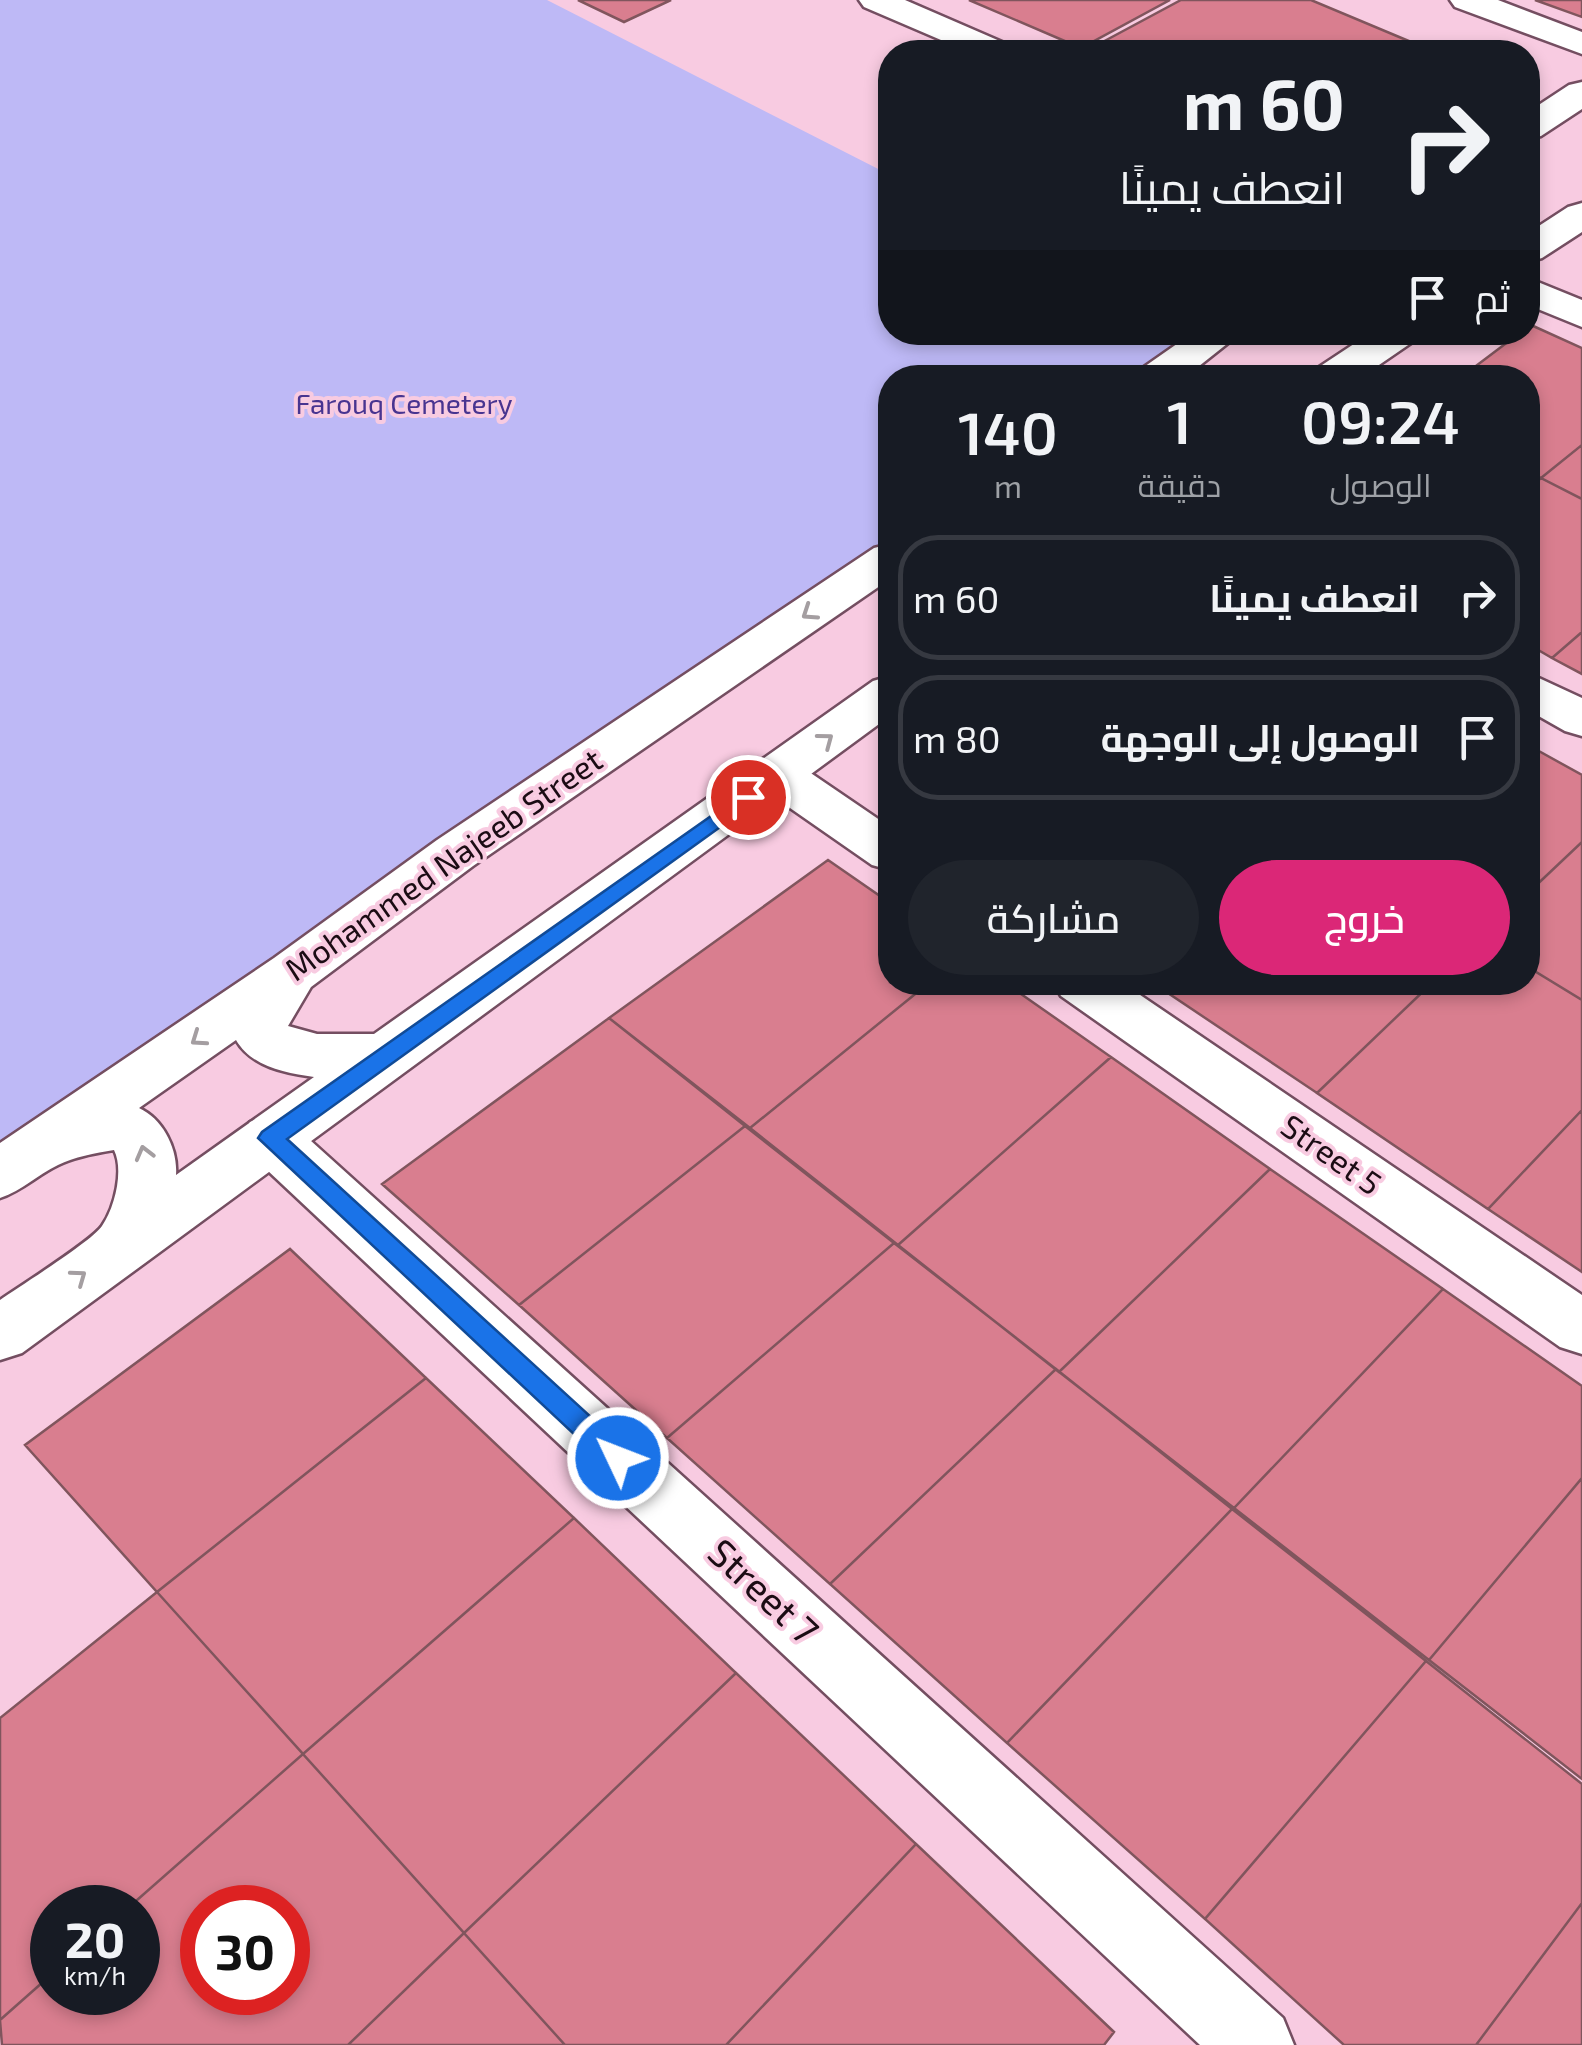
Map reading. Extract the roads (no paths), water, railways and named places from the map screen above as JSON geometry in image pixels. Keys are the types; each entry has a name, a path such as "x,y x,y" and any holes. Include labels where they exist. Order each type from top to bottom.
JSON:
{"main road":[{"path":"876,0 969,40"},
{"path":"1467,0 1582,44"},
{"path":"1540,120 1582,93"},
{"path":"1540,242 1582,216"},
{"path":"1540,296 1582,315"},
{"path":"1175,365 1203,345"},
{"path":"1350,365 1380,345"},
{"name":"Mohammed Najeeb Street","path":"4,1171 293,972 455,853 878,566"},
{"path":"1540,696 1582,719"},
{"path":"0,1334 878,701"},
{"path":"778,775 878,844"},
{"path":"293,972 264,1013 259,1031 266,1043 296,1054 387,1056"},
{"name":"Street 5","path":"1099,995 1582,1328"},
{"path":"4,1171 83,1132 125,1126 147,1148 150,1166 124,1246"},
{"name":"Street 7","path":"270,1138 1230,2036"}],"park label":[{"name":"Farouq Cemetery","path":"404,404"}]}
